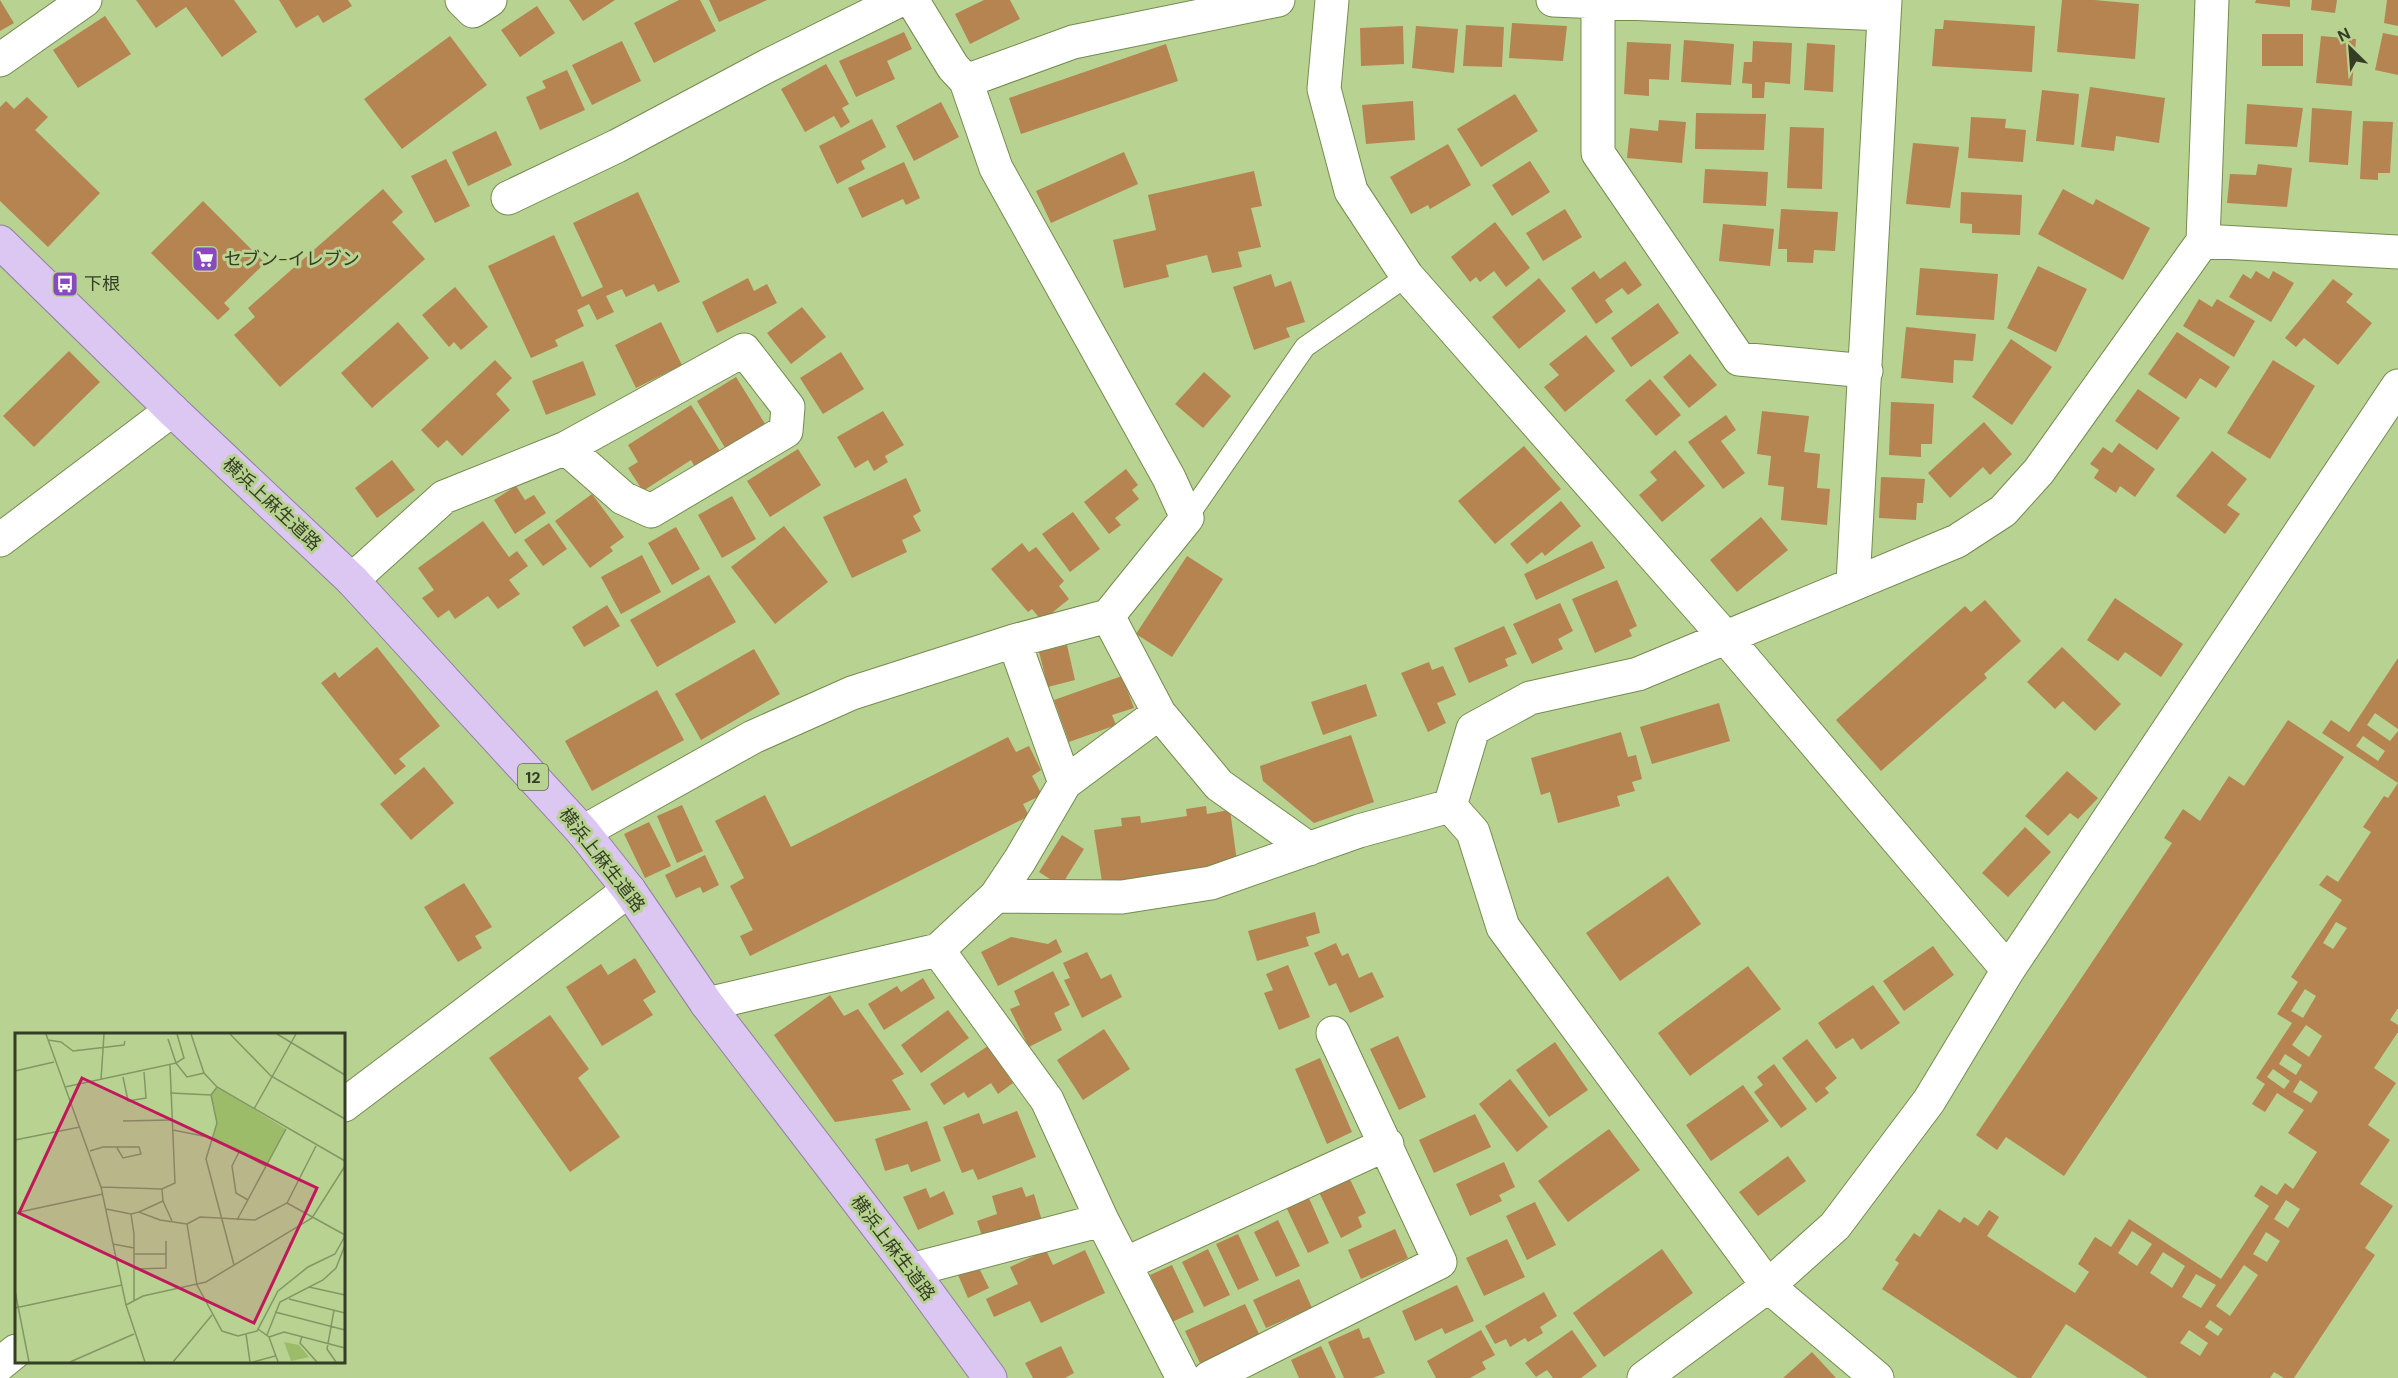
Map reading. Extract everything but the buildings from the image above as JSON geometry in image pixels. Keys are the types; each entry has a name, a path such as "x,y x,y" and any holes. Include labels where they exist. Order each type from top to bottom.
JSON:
{"main road":[{"name":"横浜上麻生道路","path":"0,242 172,410 352,580 583,831 629,890 707,1004 911,1270 990,1378"}],"street":[{"path":"0,60 85,0"},
{"path":"462,0 473,11 490,0"},
{"path":"508,198 617,146 767,66 900,0"},
{"path":"583,831 753,737 842,697 1014,641 1107,616 1187,518 1169,478 996,168 966,81 953,67 912,0"},
{"path":"966,81 1073,42 1278,0"},
{"path":"1332,0 1324,89 1351,191 1407,276 1726,638 2008,970"},
{"path":"1553,0 1885,7 1853,584"},
{"path":"1450,806 1473,729 1530,698 1638,674 1957,542 2003,511 2039,471 2203,241 2212,0"},
{"path":"1598,2 1598,153 1739,359 1866,371"},
{"path":"2203,241 2398,252"},
{"path":"352,580 444,497 566,448 744,350 788,407 786,431 651,511 623,498 566,448"},
{"path":"1644,1378 1768,1286 1835,1226 1929,1101 2008,970 2398,386"},
{"path":"0,540 172,410"},
{"path":"1107,616 1159,713 1219,785 1310,849"},
{"path":"1014,641 1065,783"},
{"path":"707,1004 938,950 996,897 1065,783 1159,713"},
{"path":"996,897 1122,897 1211,883 1359,831 1450,806"},
{"path":"1450,806 1473,832 1503,927 1768,1286 1876,1378"},
{"path":"345,1104 629,890"},
{"path":"938,950 1047,1100 1102,1220 1183,1378"},
{"path":"1209,1378 1440,1262 1334,1033"},
{"path":"1125,1264 1387,1144"},
{"path":"911,1270 1102,1220"},
{"path":"0,1364 15,1352"}],"lane":[{"path":"1187,518 1271,393 1305,347 1407,276"}],"place":[{"name":"セブン-イレブン","path":"205,259"},
{"name":"下根","path":"65,284"}]}
